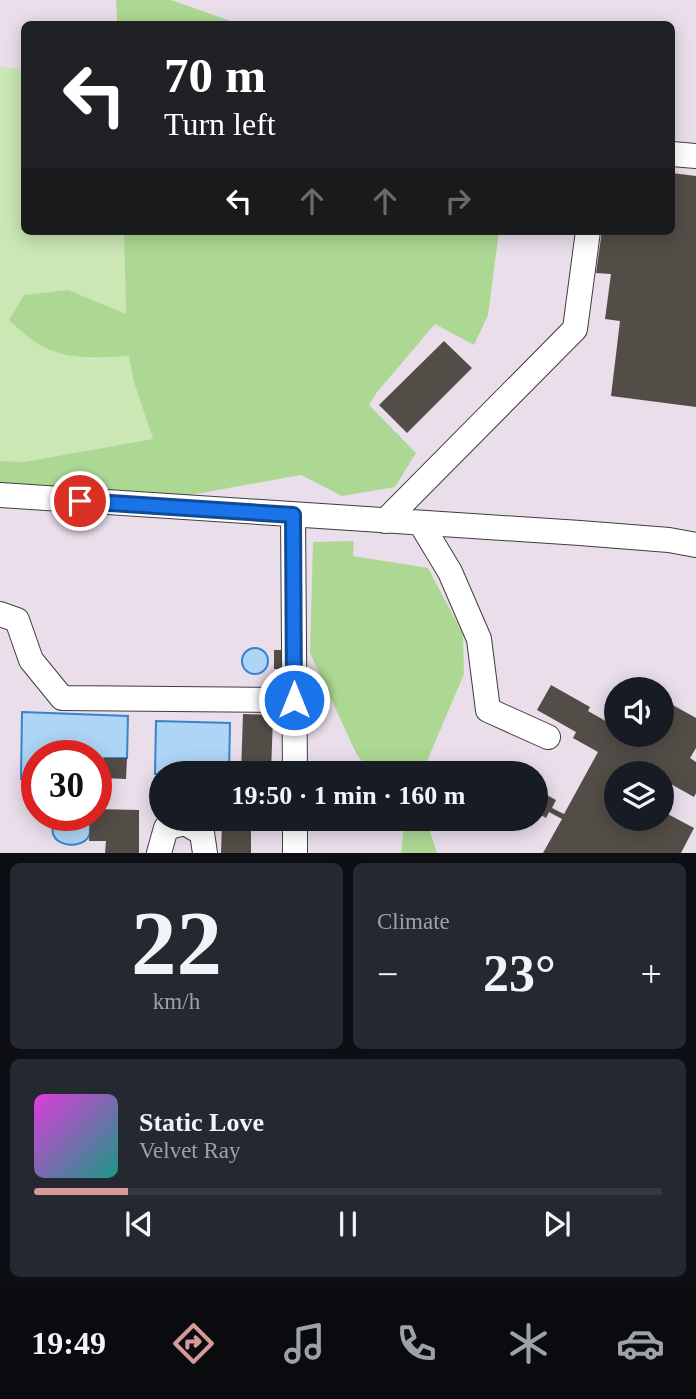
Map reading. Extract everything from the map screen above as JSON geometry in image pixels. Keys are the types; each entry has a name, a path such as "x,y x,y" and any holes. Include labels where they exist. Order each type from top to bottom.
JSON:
{"street":[{"path":"675,155 696,156"},
{"path":"385,521 575,329 587,235"},
{"path":"0,495 580,533 669,540 696,545"},
{"path":"293,515 295,761"},
{"path":"421,524 450,572 479,639 488,710 548,737"},
{"path":"0,614 17,620 31,660 62,698 294,700"},
{"path":"159,853 166,828 185,823 202,833 205,853"},
{"path":"295,831 295,853"}],"shaded area":[{"path":"0,0 696,0 696,853 0,853"}],"green space":[{"path":"116,0 171,0 230,21 117,21"},
{"path":"0,67 21,69 21,235 124,235 126,315 68,290 90,359 129,356 134,382 153,439 24,462 0,461"},
{"path":"124,235 498,235 488,315 474,345 435,324 369,405 416,453 395,487 342,496 301,475 168,499 0,484 0,461 24,462 153,439 134,382 129,356 80,357 56,352 34,341 9,320 24,295 68,290 126,314"},
{"path":"354,541 353,556 428,568 463,634 464,674 427,761 362,761 356,753 310,653 313,542"},
{"path":"403,831 430,831 437,853 401,853"}],"water":[{"path":"255,648 264,652 268,661 264,670 255,674 246,670 242,661 246,652"},
{"path":"22,712 128,716 127,758 112,758 112,740 22,740"},
{"path":"156,721 230,723 229,761 155,761"},
{"path":"53,831 90,831 87,839 73,845 58,841"}],"building":[{"path":"675,173 696,176 696,407 611,396 620,321 605,319 611,274 596,273 601,235 675,235"},
{"path":"444,341 472,368 407,433 379,405"},
{"path":"274,650 284,650 284,669 274,669"},
{"path":"551,685 590,707 588,711 604,720 604,747 674,747 674,706 696,718 696,748 690,758 696,762 694,797 674,786 674,761 604,761 604,831 674,831 674,817 694,828 681,853 543,853 562,819 549,812 548,814 548,796 556,800 552,808 564,814 598,752 573,738 576,732 537,710"},
{"path":"243,714 273,715 271,761 241,761"},
{"path":"112,758 127,758 126,779 112,778"},
{"path":"112,809 139,810 139,853 105,853 106,841 89,841 90,831 112,831"},
{"path":"222,831 251,831 251,853 221,853"}],"route":[{"path":"80,501 293,515 294,700"}]}
